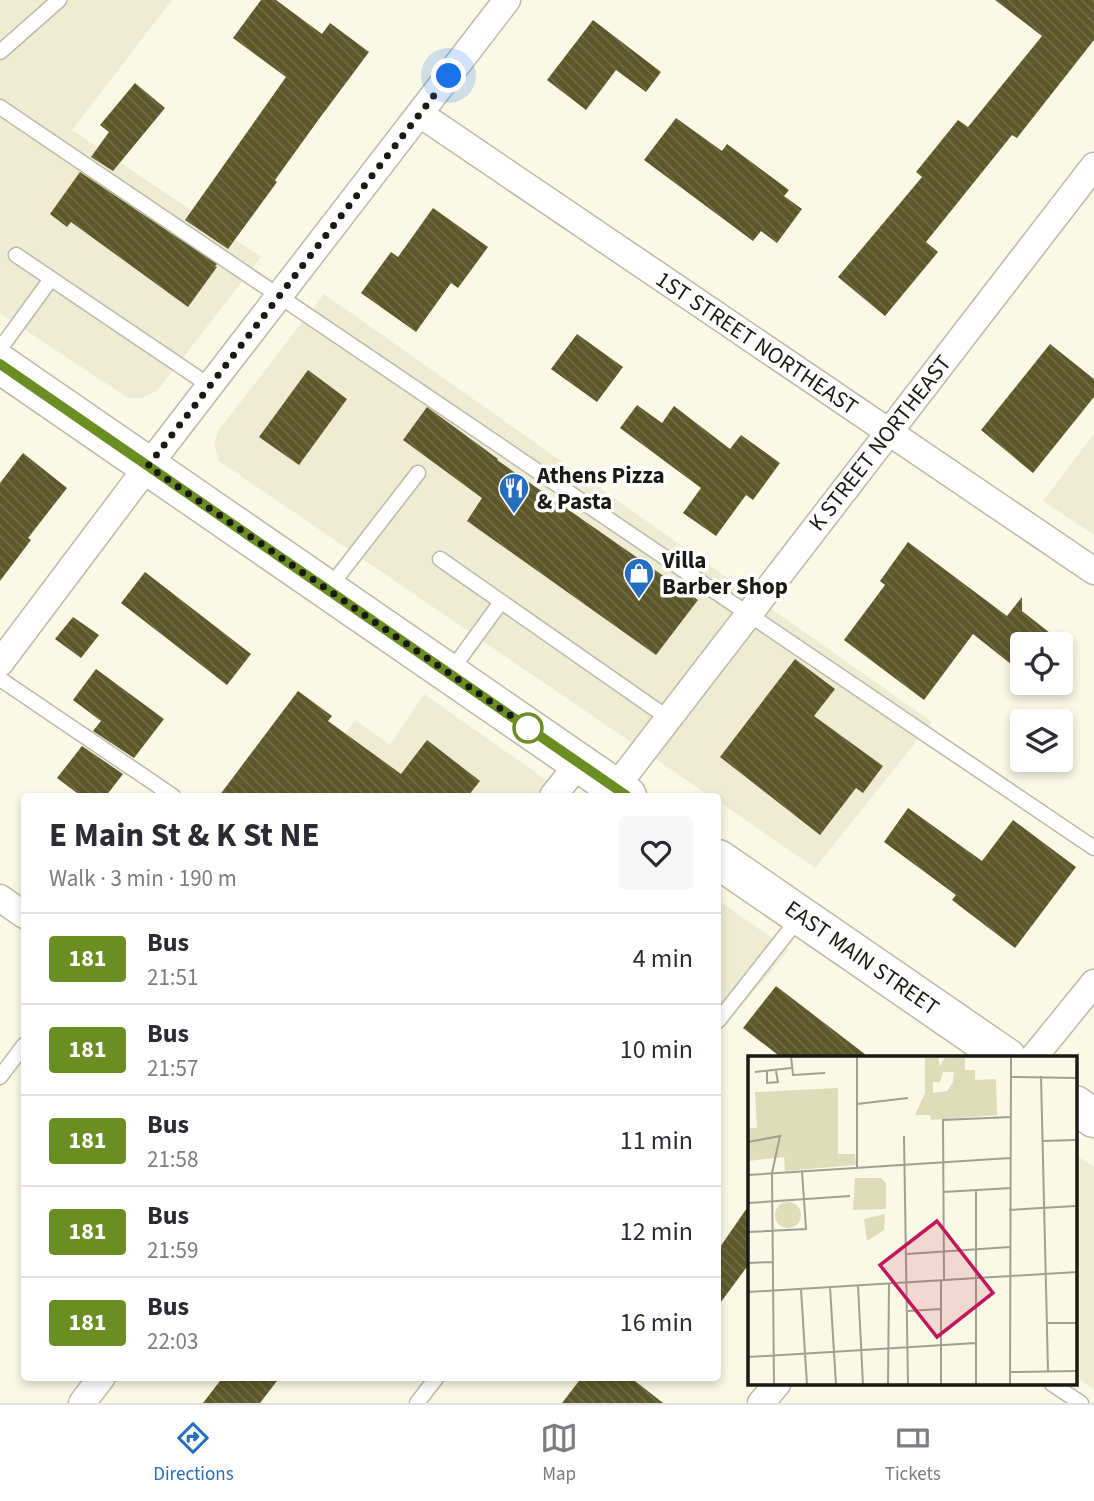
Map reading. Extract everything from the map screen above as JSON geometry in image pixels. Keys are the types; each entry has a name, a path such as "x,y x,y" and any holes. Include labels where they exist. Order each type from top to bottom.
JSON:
{"main road":[{"path":"0,364 621,792"},
{"name":"EAST MAIN STREET","path":"721,861 1004,1056"},
{"path":"1076,1106 1094,1118"}],"street":[{"path":"0,663 148,466 507,0"},
{"name":"1ST STREET NORTHEAST","path":"420,114 1094,570"},
{"name":"K STREET NORTHEAST","path":"621,792 668,718 1094,166"},
{"path":"555,793 579,763"},
{"path":"0,898 21,913"},
{"path":"1035,1056 1094,983"},
{"path":"82,1403 99,1381"},
{"path":"761,1403 775,1386"}],"lane":[{"path":"0,52 59,0"},
{"path":"0,107 280,294 1094,848"},
{"path":"16,254 210,386"},
{"path":"0,349 51,279"},
{"path":"328,590 418,472"},
{"path":"439,559 668,718"},
{"path":"449,673 501,602"},
{"path":"0,679 169,793"},
{"path":"721,1017 800,916"},
{"path":"0,1077 21,1049"},
{"path":"417,1403 434,1381"},
{"path":"1055,1386 1081,1403"}],"shaded area":[{"path":"0,0 172,0 72,130 261,257 157,391 142,398 128,398 0,313"},
{"path":"324,294 932,722 815,868 721,803 721,793 706,793 219,461 214,445 218,431"},
{"path":"1094,434 1094,535 1043,501"},
{"path":"424,694 565,793 299,793 355,720 390,745"},
{"path":"721,902 789,950 721,1030"},
{"path":"1076,1156 1094,1167 1094,1390 1076,1377"}],"building":[{"path":"261,0 276,0 322,34 330,23 369,52 228,249 185,220 286,77 233,38"},
{"path":"995,0 1094,0 1094,40 1017,138 1012,135 926,242 938,252 885,316 838,277 922,177 916,172 958,120 968,127 1042,36"},
{"path":"593,20 661,72 646,92 616,70 586,110 547,80"},
{"path":"135,83 165,108 113,171 91,157 109,132 100,125"},
{"path":"676,118 722,151 727,144 789,190 784,196 802,209 777,243 761,231 753,241 644,160"},
{"path":"80,172 217,264 188,307 71,222 67,227 50,214"},
{"path":"433,208 488,247 458,288 451,283 416,332 361,293 391,252 398,257"},
{"path":"577,334 623,367 597,402 551,369"},
{"path":"1050,344 1094,379 1094,397 1033,473 981,430"},
{"path":"308,370 347,399 299,465 259,437"},
{"path":"637,405 662,423 674,406 730,449 741,435 780,463 753,500 746,495 716,536 683,513 701,488 620,428"},
{"path":"427,407 497,460 698,600 656,655 467,521 482,498 403,440"},
{"path":"23,453 67,488 28,538 31,540 0,581 0,483"},
{"path":"908,542 1007,616 1022,597 1022,611 1049,632 1010,632 1010,663 973,634 924,700 844,640 885,585 880,581"},
{"path":"145,572 251,654 227,685 121,603"},
{"path":"73,617 99,635 81,658 55,639"},
{"path":"795,659 835,689 814,716 883,766 863,793 856,788 820,835 720,757"},
{"path":"96,669 164,719 134,758 93,731 101,721 73,700"},
{"path":"298,691 332,716 328,721 401,774 427,740 480,781 470,793 221,793"},
{"path":"82,746 123,774 108,793 77,793 57,778"},
{"path":"908,808 982,861 1013,820 1076,867 1015,948 952,900 956,895 884,842"},
{"path":"776,986 867,1056 779,1056 743,1028"},
{"path":"748,1206 748,1265 721,1302 721,1246"},
{"path":"220,1381 277,1381 260,1403 203,1403"},
{"path":"579,1381 635,1381 663,1403 562,1403"}],"bus line":[{"name":"181","path":"0,364 623,793"}],"place":[{"name":"Athens Pizza & Pasta","path":"514,515"},
{"name":"Villa Barber Shop","path":"639,600"}],"route":[{"path":"449,76 148,466 536,733 528,728"}]}
